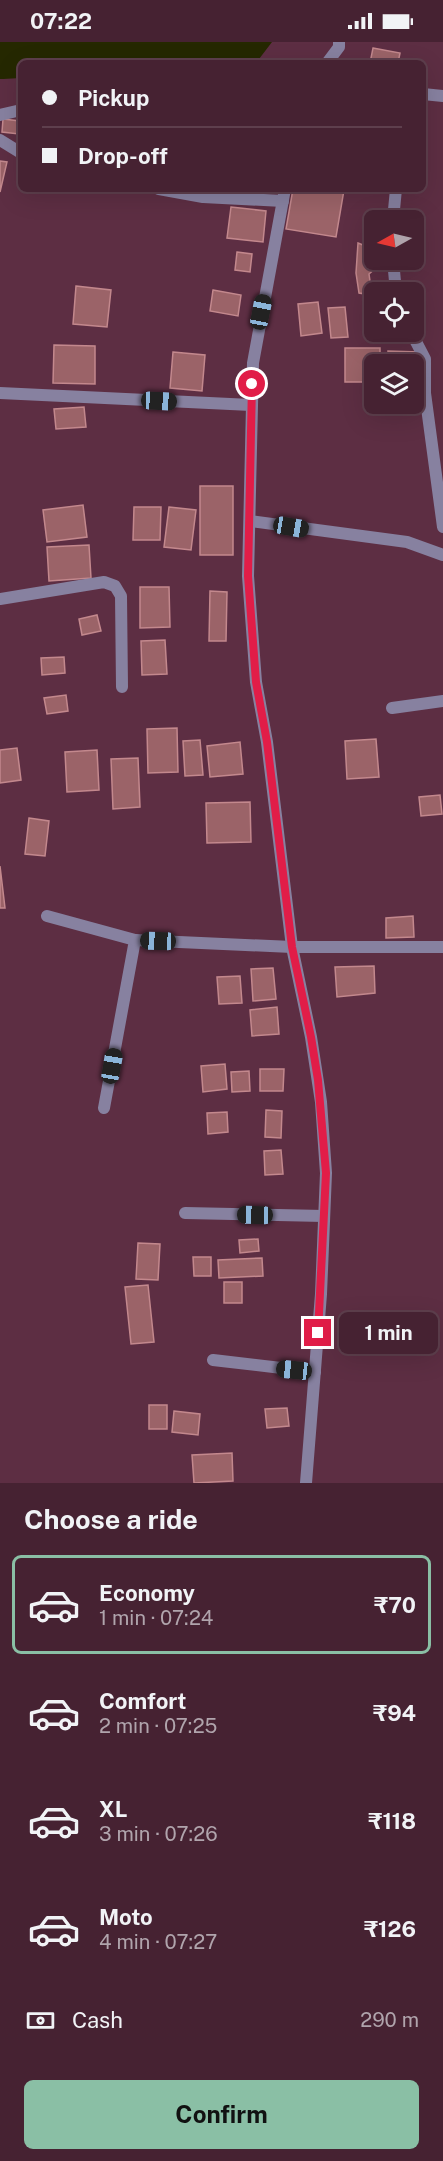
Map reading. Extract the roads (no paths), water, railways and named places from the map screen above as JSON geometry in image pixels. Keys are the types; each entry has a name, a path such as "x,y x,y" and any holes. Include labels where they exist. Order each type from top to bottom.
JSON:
{"street":[{"path":"329,60 339,47 339,42"},
{"path":"426,94 443,96"},
{"path":"0,115 18,111"},
{"path":"0,140 18,151"},
{"path":"176,192 203,197 284,195 253,363 250,405 248,576 256,682 267,742 292,947 311,1037 321,1102 326,1173 321,1294 306,1483"},
{"path":"394,210 396,192"},
{"path":"416,342 425,360 425,393 439,467 443,527"},
{"path":"0,393 250,405"},
{"path":"250,521 407,542 443,555"},
{"path":"0,599 104,582 115,586 121,596 122,687"},
{"path":"392,708 443,701"},
{"path":"47,916 135,940 292,947 443,947"},
{"path":"104,1107 135,940"},
{"path":"185,1214 324,1216"},
{"path":"213,1360 315,1372"}]}
